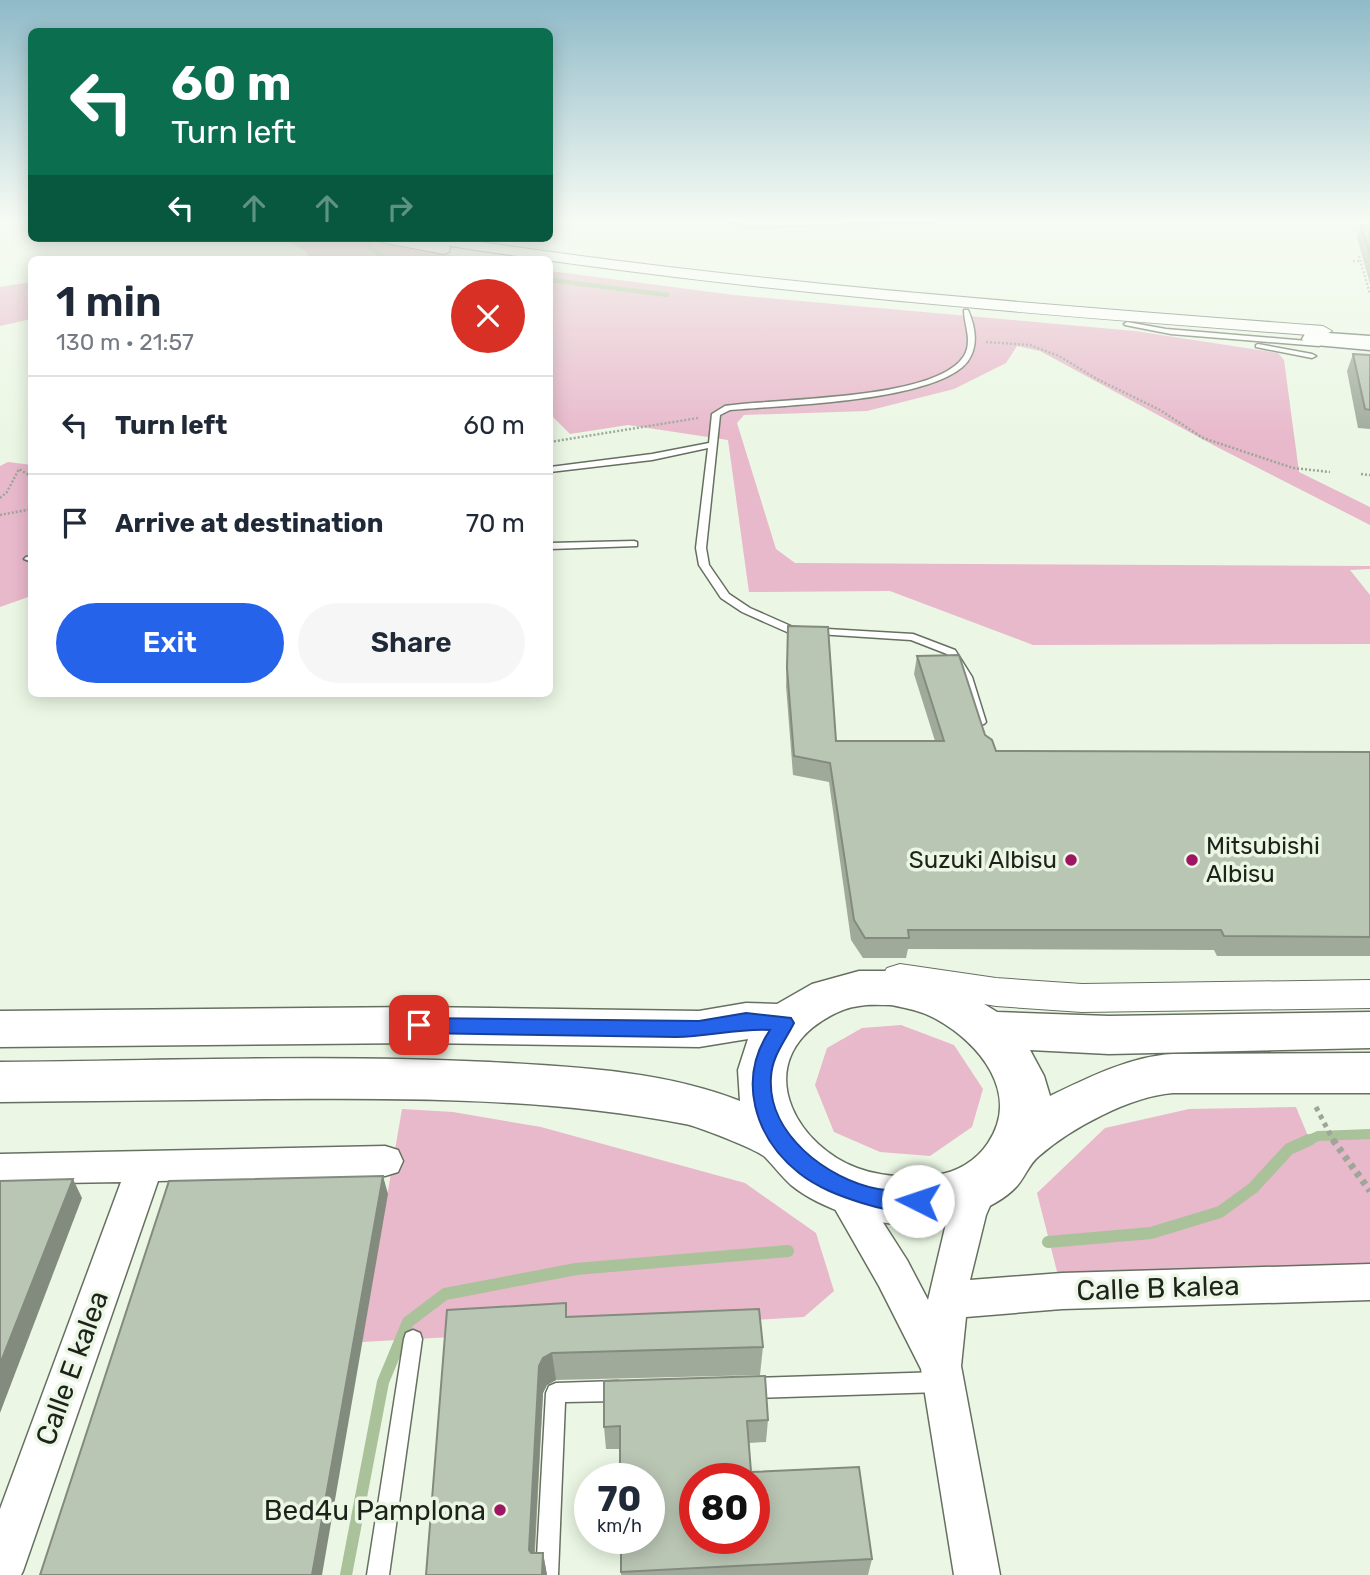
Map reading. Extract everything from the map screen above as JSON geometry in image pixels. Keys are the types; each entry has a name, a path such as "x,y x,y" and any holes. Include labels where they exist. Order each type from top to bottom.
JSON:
{"highway":[{"path":"1316,342 1370,335"},
{"path":"1316,342 1370,345"},
{"path":"0,1029 419,1025 687,1029 765,1022 845,991 883,988 921,993 958,1008 989,1030 1009,1055 1023,1084 1026,1114 1018,1142 996,1172 962,1192 918,1201 878,1198 840,1186 806,1166 781,1140 765,1109 761,1077 768,1048 765,1022"},
{"path":"989,1030 1110,1035 1370,1030"},
{"path":"1018,1142 1087,1099 1155,1076 1370,1073"},
{"path":"0,1082 397,1078 579,1087 695,1105 781,1140"}],"street":[{"path":"789,292 967,307 1316,342"},
{"path":"836,292 1316,342"},
{"path":"765,1022 809,988 846,977 876,974 996,992 1082,998 1370,994"},
{"path":"0,1169 385,1161"},
{"name":"Calle E kalea","path":"0,1571 145,1166"},
{"path":"977,1575 942,1374 947,1300 967,1214 984,1179"},
{"path":"840,1186 893,1273 942,1374"},
{"name":"Calle B kalea","path":"947,1300 1062,1292 1370,1282"}],"lane":[{"path":"967,307 973,341 969,354 959,366 932,380 872,393 728,408 716,414 715,444 701,548 704,565 725,596 746,610 791,630 913,637 951,652 967,677 982,728"},
{"path":"1127,324 1166,331 1316,342"},
{"path":"1166,331 1370,345"},
{"path":"553,470 652,457 715,444"},
{"path":"553,546 634,544"},
{"path":"378,1575 413,1339"},
{"path":"736,1388 942,1374"},
{"path":"547,1575 556,1393 632,1391"}],"path":[{"path":"973,341 1030,345 1059,356 1097,379 1160,410 1203,438 1293,468 1331,472"},
{"path":"553,442 683,422 716,414"},
{"path":"0,498 7,492 19,469 28,475"},
{"path":"1361,474 1370,475"},
{"path":"0,515 28,510"},
{"path":"1315,1107 1330,1136 1370,1191"}],"shaded area":[{"path":"0,292 28,292 28,320 0,326"},
{"path":"553,292 715,292 1135,331 1278,353 1284,360 1299,472 1370,507 1370,525 1217,447 1040,351 1017,346 1006,363 954,389 867,411 744,415 737,423 776,549 795,563 1370,566 1370,569 1350,570 1370,595 1370,644 1033,645 890,591 749,592 728,440 628,425 570,434 553,417"},
{"path":"8,462 28,464 28,597 0,607 0,466"},
{"path":"901,1025 954,1045 983,1089 972,1127 930,1156 880,1152 834,1132 815,1085 827,1048 862,1028"},
{"path":"1296,1107 1308,1136 1370,1136 1370,1273 1062,1291 1037,1193 1105,1128 1189,1109"},
{"path":"402,1109 453,1112 541,1127 745,1183 816,1233 834,1291 804,1317 362,1342"}],"building":[{"path":"1353,354 1370,355 1370,410 1365,409"},
{"path":"788,626 828,627 836,741 944,741 917,656 959,655 985,735 992,740 996,751 1370,752 1370,937 1224,936 1221,930 908,930 909,938 865,938 854,920 830,763 794,756 787,668"},
{"path":"383,1176 312,1575 40,1575 169,1181"},
{"path":"73,1179 0,1364 0,1181"},
{"path":"566,1303 566,1317 759,1309 763,1347 552,1353 543,1358 539,1366 529,1550 531,1553 543,1553 542,1575 426,1575 447,1310"},
{"path":"765,1376 768,1420 747,1421 750,1463 679,1463 679,1554 770,1554 770,1471 859,1467 872,1559 621,1572 621,1554 665,1554 665,1463 620,1463 620,1426 604,1427 604,1381"}],"waterway":[{"path":"648,292 667,295"},
{"path":"1305,1142 1318,1136 1370,1134"},
{"path":"1048,1242 1151,1233 1220,1212 1253,1188 1289,1149 1309,1140"},
{"path":"346,1575 383,1382 408,1322 445,1294 576,1269 788,1251"}],"place":[{"name":"Suzuki Albisu","path":"1071,860"},
{"name":"Mitsubishi Albisu","path":"1192,860"},
{"name":"Bed4u Pamplona","path":"500,1510"}],"route":[{"path":"419,1025 699,1029 746,1021 785,1023 768,1048 761,1077 765,1109 781,1140 806,1166 840,1186 878,1198 918,1201"}]}
